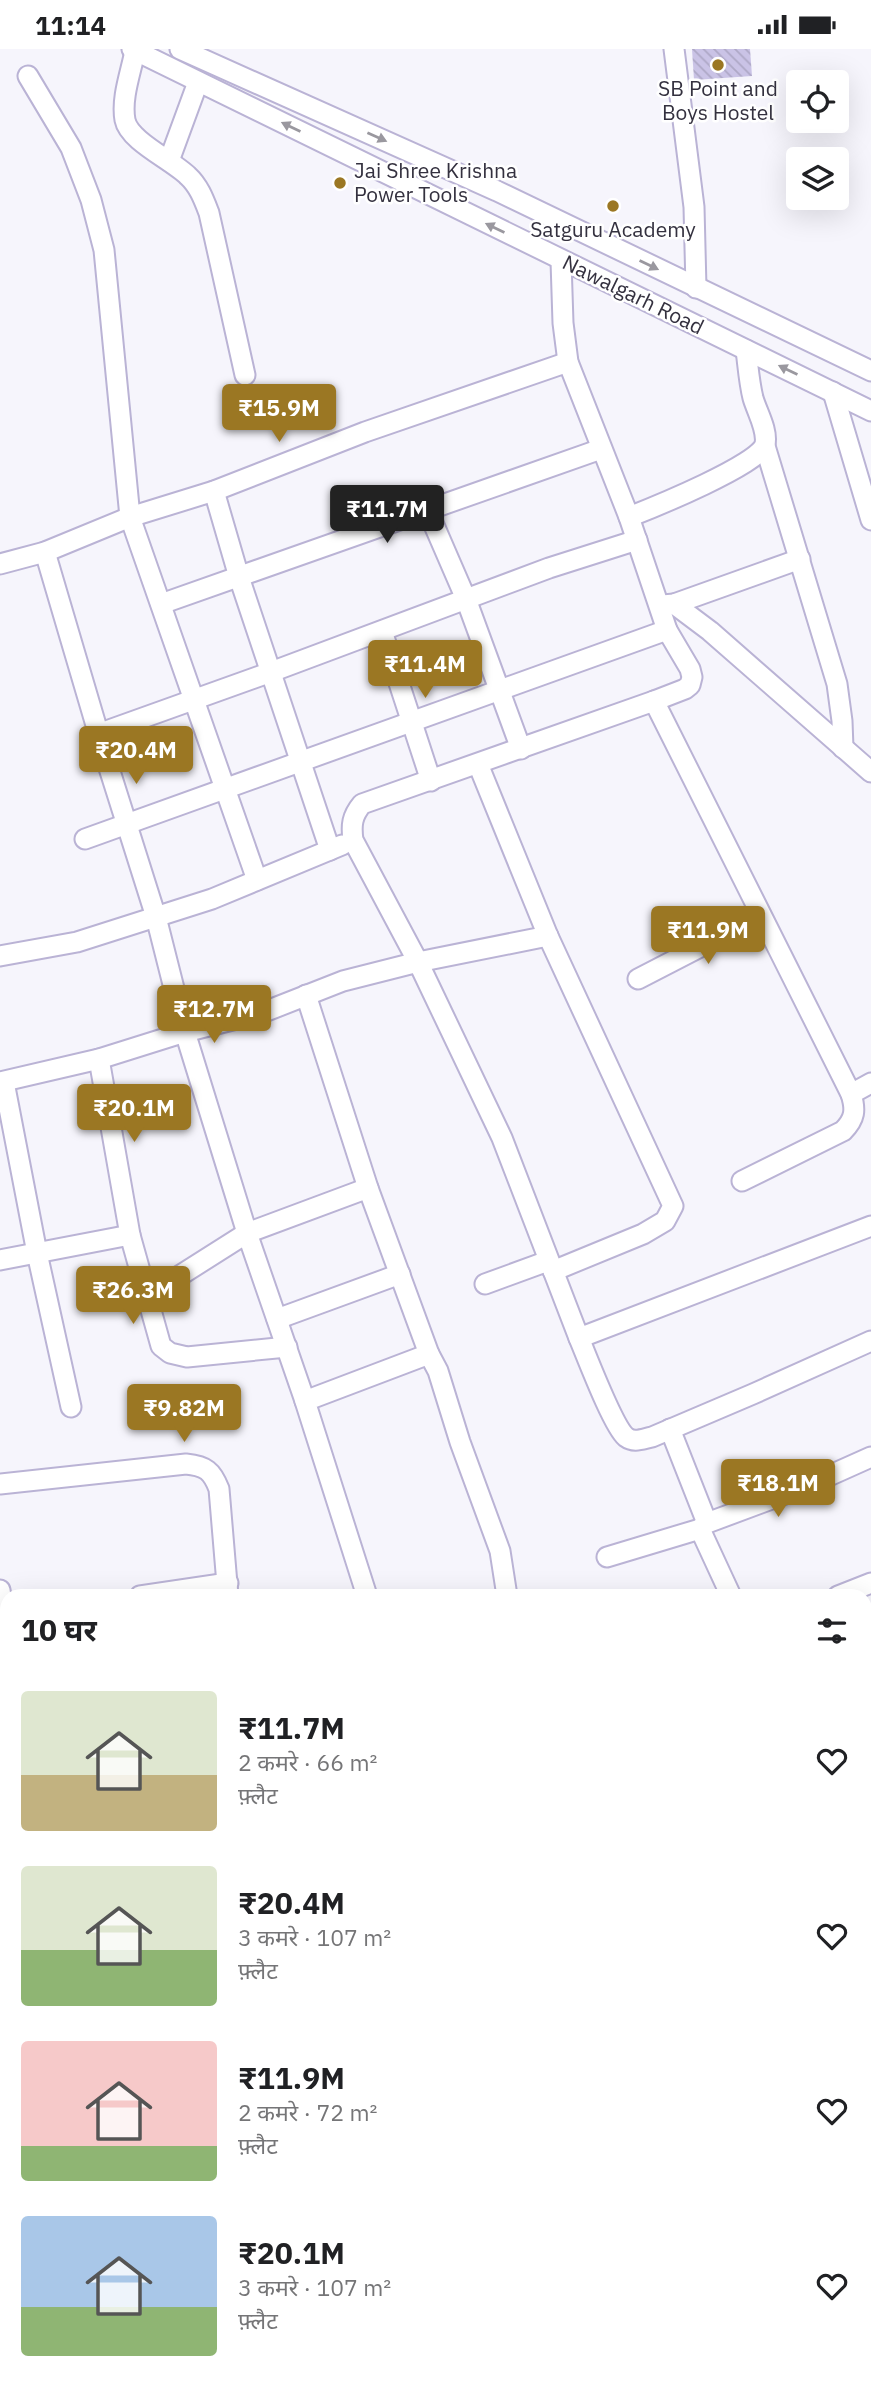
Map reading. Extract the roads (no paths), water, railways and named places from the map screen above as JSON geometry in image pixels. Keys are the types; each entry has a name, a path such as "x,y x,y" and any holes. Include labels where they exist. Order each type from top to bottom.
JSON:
{"street":[{"path":"674,49 694,207 696,288"},
{"path":"133,50 124,103 128,130 190,177 202,194 209,213 245,375"},
{"name":"Nawalgarh Road","path":"133,50 871,411"},
{"path":"186,50 497,191 871,372"},
{"path":"28,76 71,148 91,200 104,250 130,517 257,880"},
{"path":"169,161 198,82"},
{"path":"562,261 563,323 568,362 637,540 666,605 667,630 690,669 690,685 654,701 362,804 354,813 351,825 353,840 418,962 502,1138 579,1338 614,1418 627,1438 635,1441 670,1429 753,1395 871,1341"},
{"path":"746,349 752,395 765,434 765,446 837,684 843,747"},
{"path":"0,564 45,552 130,517 214,491 365,432 568,362"},
{"path":"833,392 862,461 871,520"},
{"path":"629,517 752,460 761,454 765,446"},
{"path":"161,604 601,449"},
{"path":"214,491 239,577 330,850"},
{"path":"427,509 466,599 521,749"},
{"path":"98,734 550,568 637,540"},
{"path":"45,552 98,734 156,917 185,1032 247,1233 305,1401 364,1589"},
{"path":"666,605 800,559"},
{"path":"666,605 710,631 871,772"},
{"path":"85,839 667,630"},
{"path":"382,631 431,781"},
{"path":"654,701 851,1094 855,1107 853,1121 843,1131 742,1181"},
{"path":"478,764 548,936 673,1206 665,1221 643,1234 551,1266 485,1284"},
{"path":"0,956 78,942 212,899 353,840"},
{"path":"638,979 760,916"},
{"path":"71,1408 2,1082 99,1059 185,1032 264,1012 343,981 418,962 548,936"},
{"path":"306,995 368,1188 429,1354 438,1371 460,1442 500,1551 506,1589"},
{"path":"99,1059 130,1235 161,1346 170,1353 187,1357 287,1347"},
{"path":"851,1094 871,1083"},
{"path":"146,1297 247,1233 368,1188"},
{"path":"579,1338 871,1226"},
{"path":"0,1260 130,1235"},
{"path":"277,1319 400,1274"},
{"path":"305,1401 429,1354"},
{"path":"670,1429 728,1589"},
{"path":"607,1557 704,1526 804,1487 871,1457"},
{"path":"0,1484 186,1464 203,1466 213,1474 223,1506 228,1589"}],"place":[{"name":"SB Point and Boys Hostel","path":"718,65"},
{"name":"Jai Shree Krishna Power Tools","path":"340,183"},
{"name":"Satguru Academy","path":"613,206"}]}
